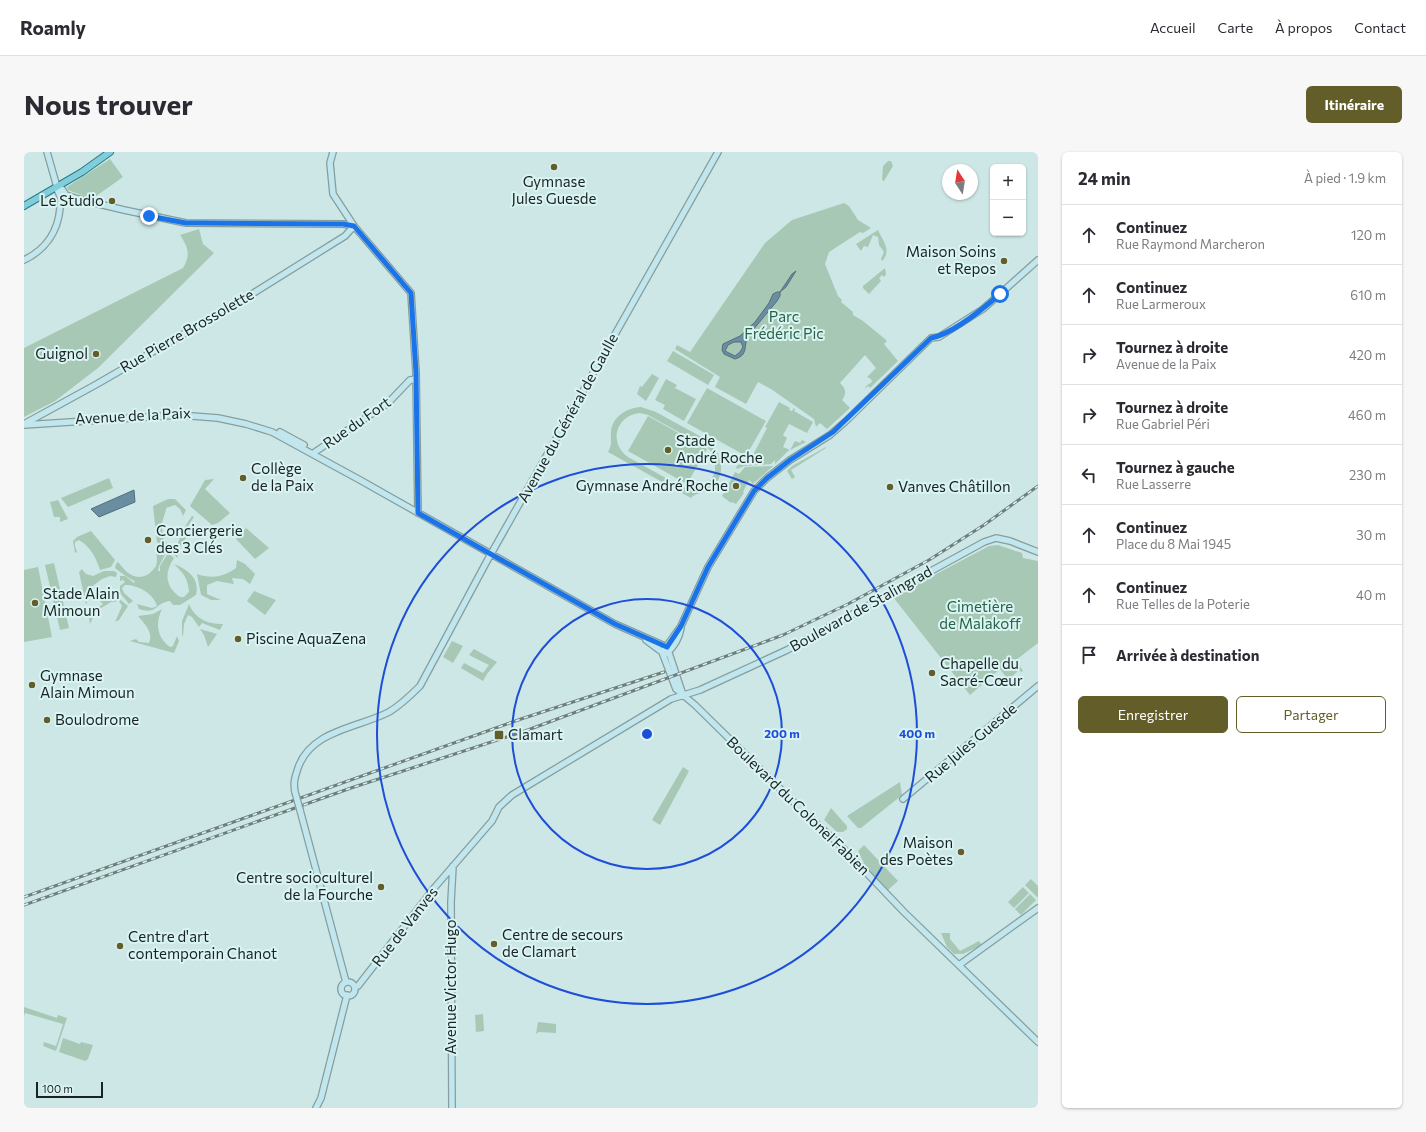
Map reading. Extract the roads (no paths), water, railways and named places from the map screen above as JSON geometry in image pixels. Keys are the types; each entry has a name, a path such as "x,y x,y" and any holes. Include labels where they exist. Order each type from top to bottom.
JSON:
{"main road":[{"path":"24,260 38,251 50,238 58,221 61,198 57,192 57,187 47,152"},
{"path":"24,206 82,172 110,152"},
{"path":"333,152 330,163 333,194 354,226 411,293 416,379 418,513"},
{"name":"Avenue du Général de Gaulle","path":"345,729 374,719 391,711 406,700 420,686 492,554 718,152"},
{"path":"57,187 62,189 66,195 100,205 175,220 198,223 343,224 354,226"},
{"name":"Rue Pierre Brossolette","path":"24,424 97,384 244,299 347,234 354,226"},
{"path":"683,694 676,689 666,652 681,626 708,567 754,491 767,478 790,460 833,432 931,338 939,337 983,309 1038,260"},
{"name":"Rue du Fort","path":"315,452 388,403 410,380 416,379"},
{"name":"Avenue de la Paix","path":"348,473 274,429 248,421 218,415 182,412 66,420 24,425 179,414 218,418 246,424 272,432 348,473 666,652"},
{"name":"Boulevard de Stalingrad","path":"453,865 492,821 499,807 512,795 671,699 683,694 700,690 787,650 984,542 996,538 1010,541 1038,552"},
{"path":"346,982 295,792 295,779 300,763 309,749 324,737 345,729 395,704 413,690 428,672"},
{"name":"Rue Jules Guesde","path":"903,799 1038,686"},
{"name":"Boulevard du Colonel Fabien","path":"683,694 806,814 839,844 911,919 1038,1042"},
{"name":"Rue de Vanves","path":"355,987 358,986 453,865"},
{"name":"Avenue Victor Hugo","path":"452,1108 451,902 453,865"},
{"path":"959,965 1038,908"},
{"path":"346,982 355,987 353,994 346,996"},
{"path":"346,982 342,986 342,992 346,996"},
{"path":"316,1108 321,1098 346,996"}],"water":[{"path":"796,271 786,287 780,292 792,274"},
{"path":"780,292 780,296 777,301 748,336 744,353 735,359 724,354 722,350 723,344 740,336 755,322 769,303 773,294","holes":["734,342 741,342 743,347 735,356 725,351 728,345"]},
{"path":"134,490 135,502 99,517 91,509"}],"railway":[{"path":"24,905 351,788 525,731 783,635 848,604 929,560 984,525 1038,486"},
{"path":"24,897 521,719 664,672"}],"place":[{"name":"Gymnase Jules Guesde","path":"554,167"},
{"name":"Le Studio","path":"112,201"},
{"name":"Maison Soins et Repos","path":"1004,261"},
{"name":"Guignol","path":"96,354"},
{"name":"Stade André Roche","path":"668,450"},
{"name":"Collège de la Paix","path":"243,478"},
{"name":"Gymnase André Roche","path":"736,486"},
{"name":"Vanves Châtillon","path":"890,487"},
{"name":"Conciergerie des 3 Clés","path":"148,540"},
{"name":"Stade Alain Mimoun","path":"35,603"},
{"name":"Piscine AquaZena","path":"238,639"},
{"name":"Chapelle du Sacré-Cœur","path":"932,673"},
{"name":"Gymnase Alain Mimoun","path":"32,685"},
{"name":"Boulodrome","path":"47,720"},
{"name":"Clamart","path":"499,735"},
{"name":"Maison des Poètes","path":"961,852"},
{"name":"Centre socioculturel de la Fourche","path":"381,887"},
{"name":"Centre de secours de Clamart","path":"494,944"},
{"name":"Centre d'art contemporain Chanot","path":"120,946"}],"park label":[{"name":"Parc Frédéric Pic","path":"784,326"},
{"name":"Cimetière de Malakoff","path":"980,616"}]}
